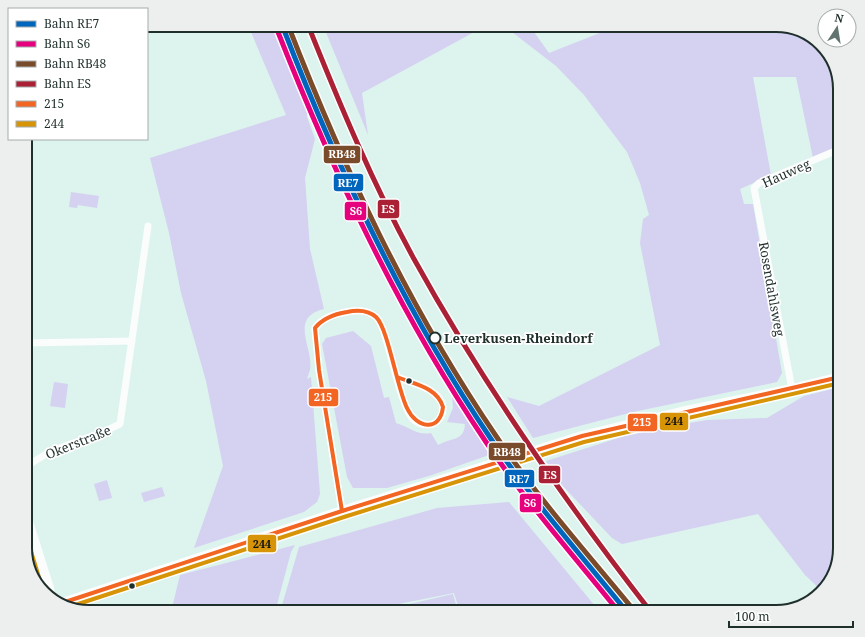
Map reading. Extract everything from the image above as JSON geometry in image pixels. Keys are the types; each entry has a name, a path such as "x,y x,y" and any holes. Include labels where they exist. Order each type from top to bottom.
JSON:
{"main road":[{"path":"68,601 535,451 626,425 833,379"},
{"path":"32,533 50,589"}],"street":[{"name":"Hauweg","path":"754,188 759,183 833,152"},
{"name":"Rosendahlsweg","path":"754,188 792,389"},
{"name":"Okerstraße","path":"32,463 51,451 111,430 120,424 148,226"},
{"path":"342,512 318,362 315,328 320,320 328,316 352,310 362,310 377,318 383,330 397,377 408,413 412,419 425,426 438,421 442,415 443,408 441,400 437,394 397,377"},
{"path":"32,344 132,341"}],"shaded area":[{"path":"251,32 276,32 307,111 307,117 315,139 305,178 310,249 324,309 313,313 307,319 305,335 310,361 310,370 307,379 311,377 320,494 317,502 304,512 194,548 223,466 206,381 181,293 169,233 150,158 286,115"},
{"path":"326,32 474,32 362,93 368,135"},
{"path":"512,32 534,32 549,53 602,32 783,32 801,38 811,44 821,54 830,71 833,89 833,149 813,158 796,77 753,77 771,175 740,189 744,204 753,204 782,373 777,382 633,412 533,438 507,397 539,406 660,345 640,243 643,219 649,215 640,183 627,152 584,95 556,66"},
{"path":"71,192 99,196 97,208 78,205 77,208 69,207"},
{"path":"353,331 371,346 384,398 389,397 396,423 418,432 426,434 431,433 438,445 457,438 462,433 465,424 447,422 453,408 452,395 454,393 492,454 432,475 387,488 353,488 347,477 322,344 326,338"},
{"path":"54,382 68,384 65,408 50,406"},
{"path":"833,389 833,548 830,566 821,583 817,587 805,575 758,514 622,544 612,538 560,483 546,461 637,432 707,420 767,418 804,396"},
{"path":"107,480 112,498 99,501 94,484"},
{"path":"162,487 165,496 144,502 141,493"},
{"path":"509,502 594,605 458,605 454,593 393,605 282,605 299,547 437,508"},
{"path":"295,545 291,552 277,605 173,605 180,575"},
{"path":"453,594 456,605 405,605"}],"rail line":[{"name":"S6","path":"278,32 345,188 396,292 424,343 454,393 501,464 613,605"},
{"name":"RE7","path":"285,32 326,133 375,238 401,290 459,390 523,484 621,605"},
{"name":"RB48","path":"291,32 309,79 355,185 407,288 435,338 464,387 528,481 630,605"},
{"name":"ES","path":"311,32 371,173 399,231 440,305 496,396 556,484 646,605"}],"transit line":[{"name":"215","path":"342,511 319,370 315,328 329,317 351,311 366,312 376,317 384,333 403,399 411,415 416,420 427,425 433,424 437,421 441,415 443,407 436,395 424,387 397,377"},
{"name":"215","path":"68,601 342,511 582,436 833,379"},
{"name":"244","path":"78,604 344,517 584,442 833,385"},
{"name":"244","path":"33,559 37,570"}],"place":[{"name":"Leverkusen-Rheindorf","path":"435,338"}]}
